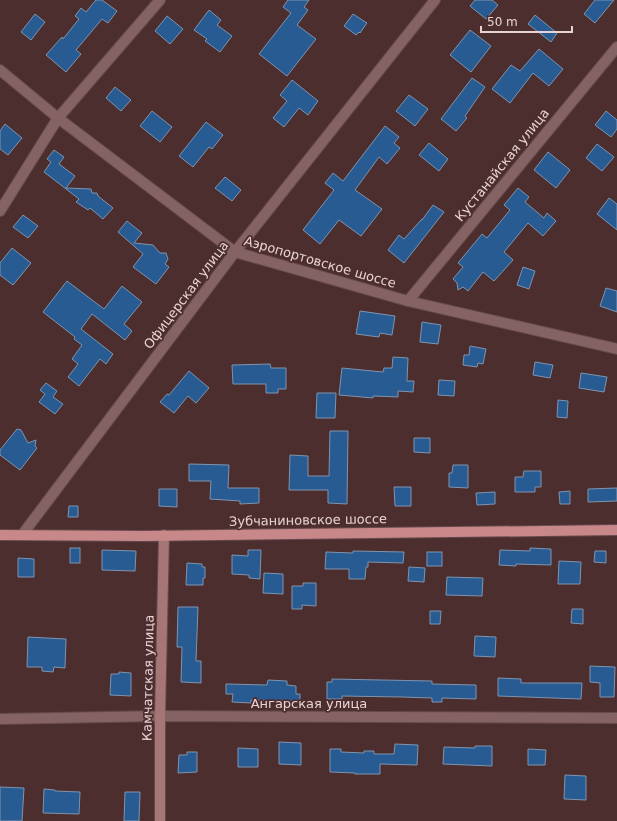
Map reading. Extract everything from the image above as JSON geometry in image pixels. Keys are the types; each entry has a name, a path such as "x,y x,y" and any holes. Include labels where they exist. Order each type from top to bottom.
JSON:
{"main road":[{"name":"Зубчаниновское шоссе","path":"0,535 164,535 617,530"}],"street":[{"path":"0,211 58,118 160,0"},
{"name":"Офицерская улица","path":"22,535 235,252 435,0"},
{"name":"Кустанайская улица","path":"408,301 617,47"},
{"name":"Аэропортовское шоссе","path":"0,70 58,118 235,252 408,301 617,349"},
{"name":"Камчатская улица","path":"160,821 160,716 164,535"},
{"name":"Ангарская улица","path":"0,719 160,716 617,718"}],"building":[{"path":"96,0 102,0 117,11 108,23 102,19 76,50 81,54 66,72 46,55 62,37 63,39 79,19 75,16 81,8 86,12"},
{"path":"288,0 309,0 304,7 308,10 297,25 316,39 287,76 259,54 291,13 283,7"},
{"path":"475,0 492,0 498,5 486,19 470,6"},
{"path":"595,0 614,0 595,23 584,14"},
{"path":"209,10 221,20 217,25 232,36 220,52 205,41 207,39 194,30"},
{"path":"35,14 45,22 31,40 21,32"},
{"path":"353,14 367,23 360,33 359,32 356,35 344,26"},
{"path":"535,15 557,33 551,42 528,24"},
{"path":"167,16 183,29 170,44 155,31"},
{"path":"470,30 491,46 471,72 450,55"},
{"path":"539,49 563,69 549,86 533,73 510,103 492,89 511,65 520,71"},
{"path":"472,78 485,87 465,116 467,118 456,131 441,119"},
{"path":"292,80 318,101 308,115 299,108 284,127 273,118 287,101 280,95"},
{"path":"115,87 131,100 121,111 106,98"},
{"path":"409,95 428,109 415,126 396,111"},
{"path":"152,111 172,127 160,142 140,126"},
{"path":"606,111 617,120 617,129 611,137 595,125"},
{"path":"206,122 223,135 212,149 209,147 193,167 179,156"},
{"path":"5,124 22,138 8,155 0,149 0,131"},
{"path":"385,126 399,137 394,143 400,148 387,164 379,157 355,190 382,209 361,236 339,220 320,244 303,230 334,190 325,183 333,173 343,181"},
{"path":"429,143 448,159 439,171 419,155"},
{"path":"597,144 614,157 602,171 586,158"},
{"path":"54,150 64,157 59,164 75,176 66,188 91,189 92,193 97,193 98,196 113,208 103,219 90,208 88,210 76,202 79,199 44,172 51,162 47,159"},
{"path":"548,152 570,170 556,188 534,170"},
{"path":"225,177 241,190 232,201 215,188"},
{"path":"518,188 529,197 525,202 544,218 547,213 556,221 543,236 528,223 504,252 513,260 494,281 483,272 468,291 463,287 458,290 457,283 453,279 463,267 458,263 482,234 487,238 510,210 504,205"},
{"path":"609,198 617,204 617,230 597,214"},
{"path":"433,205 444,212 404,263 388,250 399,235 404,239 422,220"},
{"path":"23,215 38,226 28,238 13,227"},
{"path":"127,221 142,233 134,243 153,245 160,253 166,253 168,259 165,264 169,267 156,284 133,267 143,254 118,232"},
{"path":"12,248 31,263 13,285 0,275 0,263"},
{"path":"523,267 535,271 529,289 517,285"},
{"path":"67,281 104,309 122,286 142,302 124,324 132,331 125,340 92,314 81,329 113,354 106,364 100,359 79,386 68,377 78,364 72,359 82,345 74,339 75,337 43,312"},
{"path":"606,288 617,291 617,312 600,306"},
{"path":"360,311 395,316 392,335 380,333 379,337 356,334"},
{"path":"422,322 441,325 438,344 420,342"},
{"path":"470,346 486,349 483,364 478,363 477,367 463,365 464,355 469,355"},
{"path":"393,357 408,358 407,381 414,381 413,392 398,391 398,397 373,396 373,398 339,395 342,368 383,372 384,368 392,368"},
{"path":"535,362 553,365 550,378 533,375"},
{"path":"270,364 271,368 286,368 286,389 278,389 278,393 266,393 266,384 233,384 232,365"},
{"path":"189,371 209,388 196,403 188,396 174,413 160,402 167,394 169,395"},
{"path":"581,373 607,377 604,392 579,388"},
{"path":"439,380 455,381 454,396 438,395"},
{"path":"46,383 57,391 53,397 63,404 55,414 39,402 45,394 40,390"},
{"path":"317,393 336,393 335,418 316,418"},
{"path":"558,400 568,401 567,418 557,417"},
{"path":"17,429 21,430 28,443 36,440 35,446 37,448 20,470 0,455 0,450"},
{"path":"330,431 348,431 347,504 328,503 328,490 289,490 290,455 308,456 308,476 329,476"},
{"path":"414,438 430,438 430,453 414,452"},
{"path":"189,464 229,465 228,488 259,488 259,503 240,504 240,501 210,499 211,481 189,481"},
{"path":"453,465 468,465 468,488 449,487 449,473 452,473"},
{"path":"524,471 541,471 541,487 535,487 535,492 515,492 515,477 523,477"},
{"path":"394,487 411,487 411,506 395,506"},
{"path":"617,488 617,501 588,502 588,489"},
{"path":"159,489 177,489 177,507 159,506"},
{"path":"570,491 570,504 560,504 559,492"},
{"path":"495,492 495,504 477,505 476,493"},
{"path":"69,506 78,506 78,517 68,517"},
{"path":"70,548 80,548 80,563 70,563"},
{"path":"530,548 551,549 551,565 499,565 500,550 530,551"},
{"path":"102,550 136,551 135,571 102,570"},
{"path":"248,550 261,550 260,579 249,578 249,575 232,574 232,555 248,556"},
{"path":"353,551 404,552 403,563 368,562 365,579 349,579 349,569 325,569 326,552 353,553"},
{"path":"595,551 606,551 606,563 594,562"},
{"path":"427,552 442,552 442,566 427,566"},
{"path":"18,558 34,559 34,577 18,577"},
{"path":"559,561 581,562 580,584 558,584"},
{"path":"187,563 202,564 202,567 205,567 205,578 203,578 203,585 186,585"},
{"path":"409,567 425,568 424,582 408,581"},
{"path":"264,573 283,574 283,594 263,593"},
{"path":"447,577 483,578 482,596 446,595"},
{"path":"303,583 316,583 316,606 302,605 302,609 292,609 292,586 303,586"},
{"path":"178,607 198,607 196,661 201,661 201,683 181,682 182,647 177,647"},
{"path":"572,609 583,609 583,624 571,623"},
{"path":"430,611 441,611 440,624 430,624"},
{"path":"475,636 496,637 495,657 474,656"},
{"path":"28,637 66,639 65,668 54,667 53,672 42,671 42,667 27,667"},
{"path":"590,666 615,667 614,697 600,697 600,683 590,682"},
{"path":"119,672 131,673 131,696 110,695 111,674 119,674"},
{"path":"498,678 521,679 521,683 582,683 581,699 498,696"},
{"path":"332,679 432,681 432,684 476,685 476,699 442,698 442,702 432,702 432,698 342,696 342,699 327,699 327,682 332,682"},
{"path":"268,680 287,681 287,685 296,686 296,694 300,694 300,703 251,700 251,703 232,702 233,694 226,694 226,684 267,685"},
{"path":"279,742 301,743 301,765 279,764"},
{"path":"395,744 418,745 417,765 380,764 380,774 330,772 330,749 341,749 341,752 364,753 364,751 374,751 374,754 394,754"},
{"path":"475,746 492,746 492,766 443,764 444,747 475,748"},
{"path":"238,748 258,749 258,767 238,767"},
{"path":"528,749 546,750 545,765 528,765"},
{"path":"187,752 197,752 197,772 178,773 179,755 187,755"},
{"path":"565,775 586,776 586,800 564,799"},
{"path":"0,787 24,788 22,821 0,821"},
{"path":"44,789 80,792 79,814 43,813"},
{"path":"125,792 140,792 139,821 124,821"}]}
